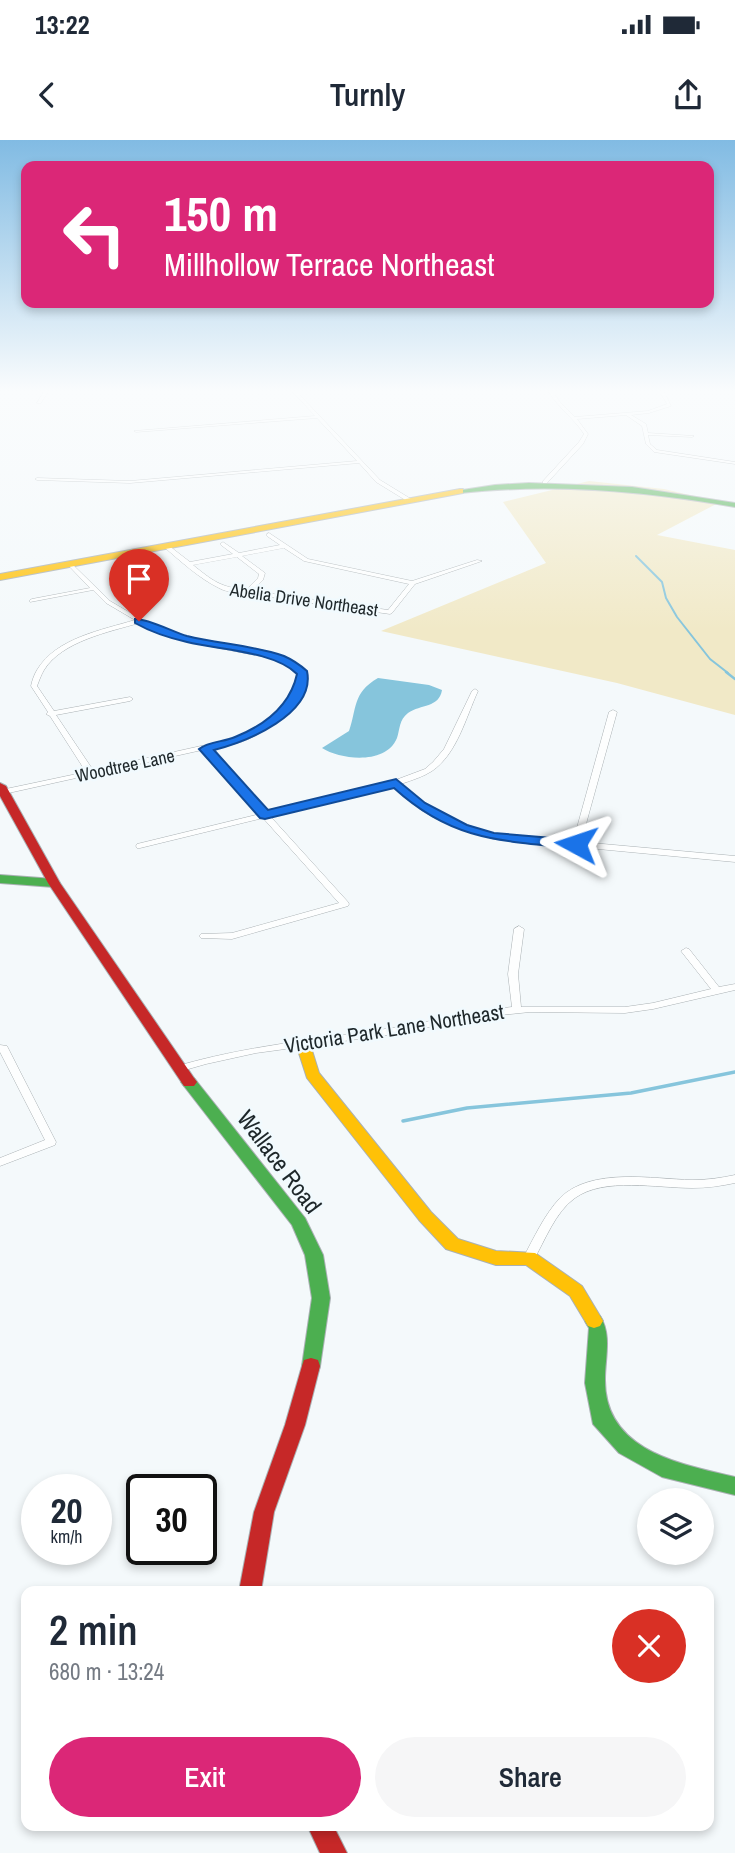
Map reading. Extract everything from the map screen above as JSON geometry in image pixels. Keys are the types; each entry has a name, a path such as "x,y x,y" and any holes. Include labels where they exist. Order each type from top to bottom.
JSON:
{"street":[{"path":"37,479 130,482 240,472"},
{"path":"369,472 377,481 409,500"},
{"path":"545,482 555,472"},
{"path":"1,576 474,488 545,482 620,485 735,505"},
{"path":"269,535 314,563 413,583 435,573 480,561"},
{"path":"223,544 263,576 245,594"},
{"name":"Abelia Drive Northeast","path":"166,546 217,586 245,594 390,612 413,583"},
{"path":"190,564 284,546"},
{"name":"Woodtree Lane","path":"2,789 91,773 239,740 283,713 299,692 303,673 292,663 277,657 187,639 153,629 92,589 70,564"},
{"path":"32,601 92,589"},
{"path":"91,773 34,687 36,675 52,656 71,646 139,621"},
{"path":"140,846 396,783 436,765 445,753 475,691"},
{"path":"50,714 130,699"},
{"path":"576,844 613,712"},
{"path":"204,936 232,936 345,904 205,749"},
{"path":"396,783 421,806 462,827 493,837 735,859"},
{"name":"Wallace Road","path":"2,789 54,883 178,1069 299,1222 314,1255 321,1298 313,1357 295,1425 264,1512 251,1586"},
{"path":"0,879 54,883"},
{"path":"517,1010 513,974 519,929"},
{"path":"686,951 716,989"},
{"name":"Victoria Park Lane Northeast","path":"178,1069 221,1055 390,1032 469,1014 517,1010 599,1011 641,1008 716,989 735,987"},
{"path":"303,1044 312,1073 425,1216 452,1244 496,1258 529,1258 576,1291 598,1328 595,1383 600,1418 626,1447 669,1471 735,1486"},
{"path":"0,1048 3,1048 51,1142 0,1162"},
{"path":"529,1258 555,1214 570,1195 591,1184 622,1181 657,1185 691,1184 735,1179"},
{"path":"321,1831 334,1853"}],"shaded area":[{"path":"589,481 664,489 720,502 657,535 735,550 735,715 617,683 381,631 546,563 503,502"}],"water":[{"path":"378,678 429,685 442,690 433,703 405,716 397,738 383,753 363,758 340,755 322,748 349,731 360,696"}],"waterway":[{"path":"636,556 662,582 666,598 677,617 710,659 728,673"},
{"path":"726,672 735,679"},
{"path":"403,1121 467,1108 631,1093 735,1072"}],"traffic: fast":[{"path":"460,491 564,485 632,490 735,505"},
{"path":"0,879 54,883"},
{"path":"189,1082 299,1222 314,1255 321,1298 311,1366"},
{"path":"594,1321 598,1328 595,1383 600,1418 626,1447 669,1471 735,1486"}],"traffic: slow":[{"path":"0,577 460,491"},
{"path":"303,1044 312,1074 425,1216 452,1244 496,1258 529,1258 576,1291 594,1321"}],"traffic: jam":[{"path":"0,786 54,883 189,1082"},
{"path":"251,1586 264,1512 295,1425 311,1366"},
{"path":"322,1831 334,1853"}],"route":[{"path":"139,621 153,629 205,644 277,657 292,663 303,673 299,692 283,713 255,733 205,749 265,815 396,783 421,806 462,827 493,837 576,844"}]}
